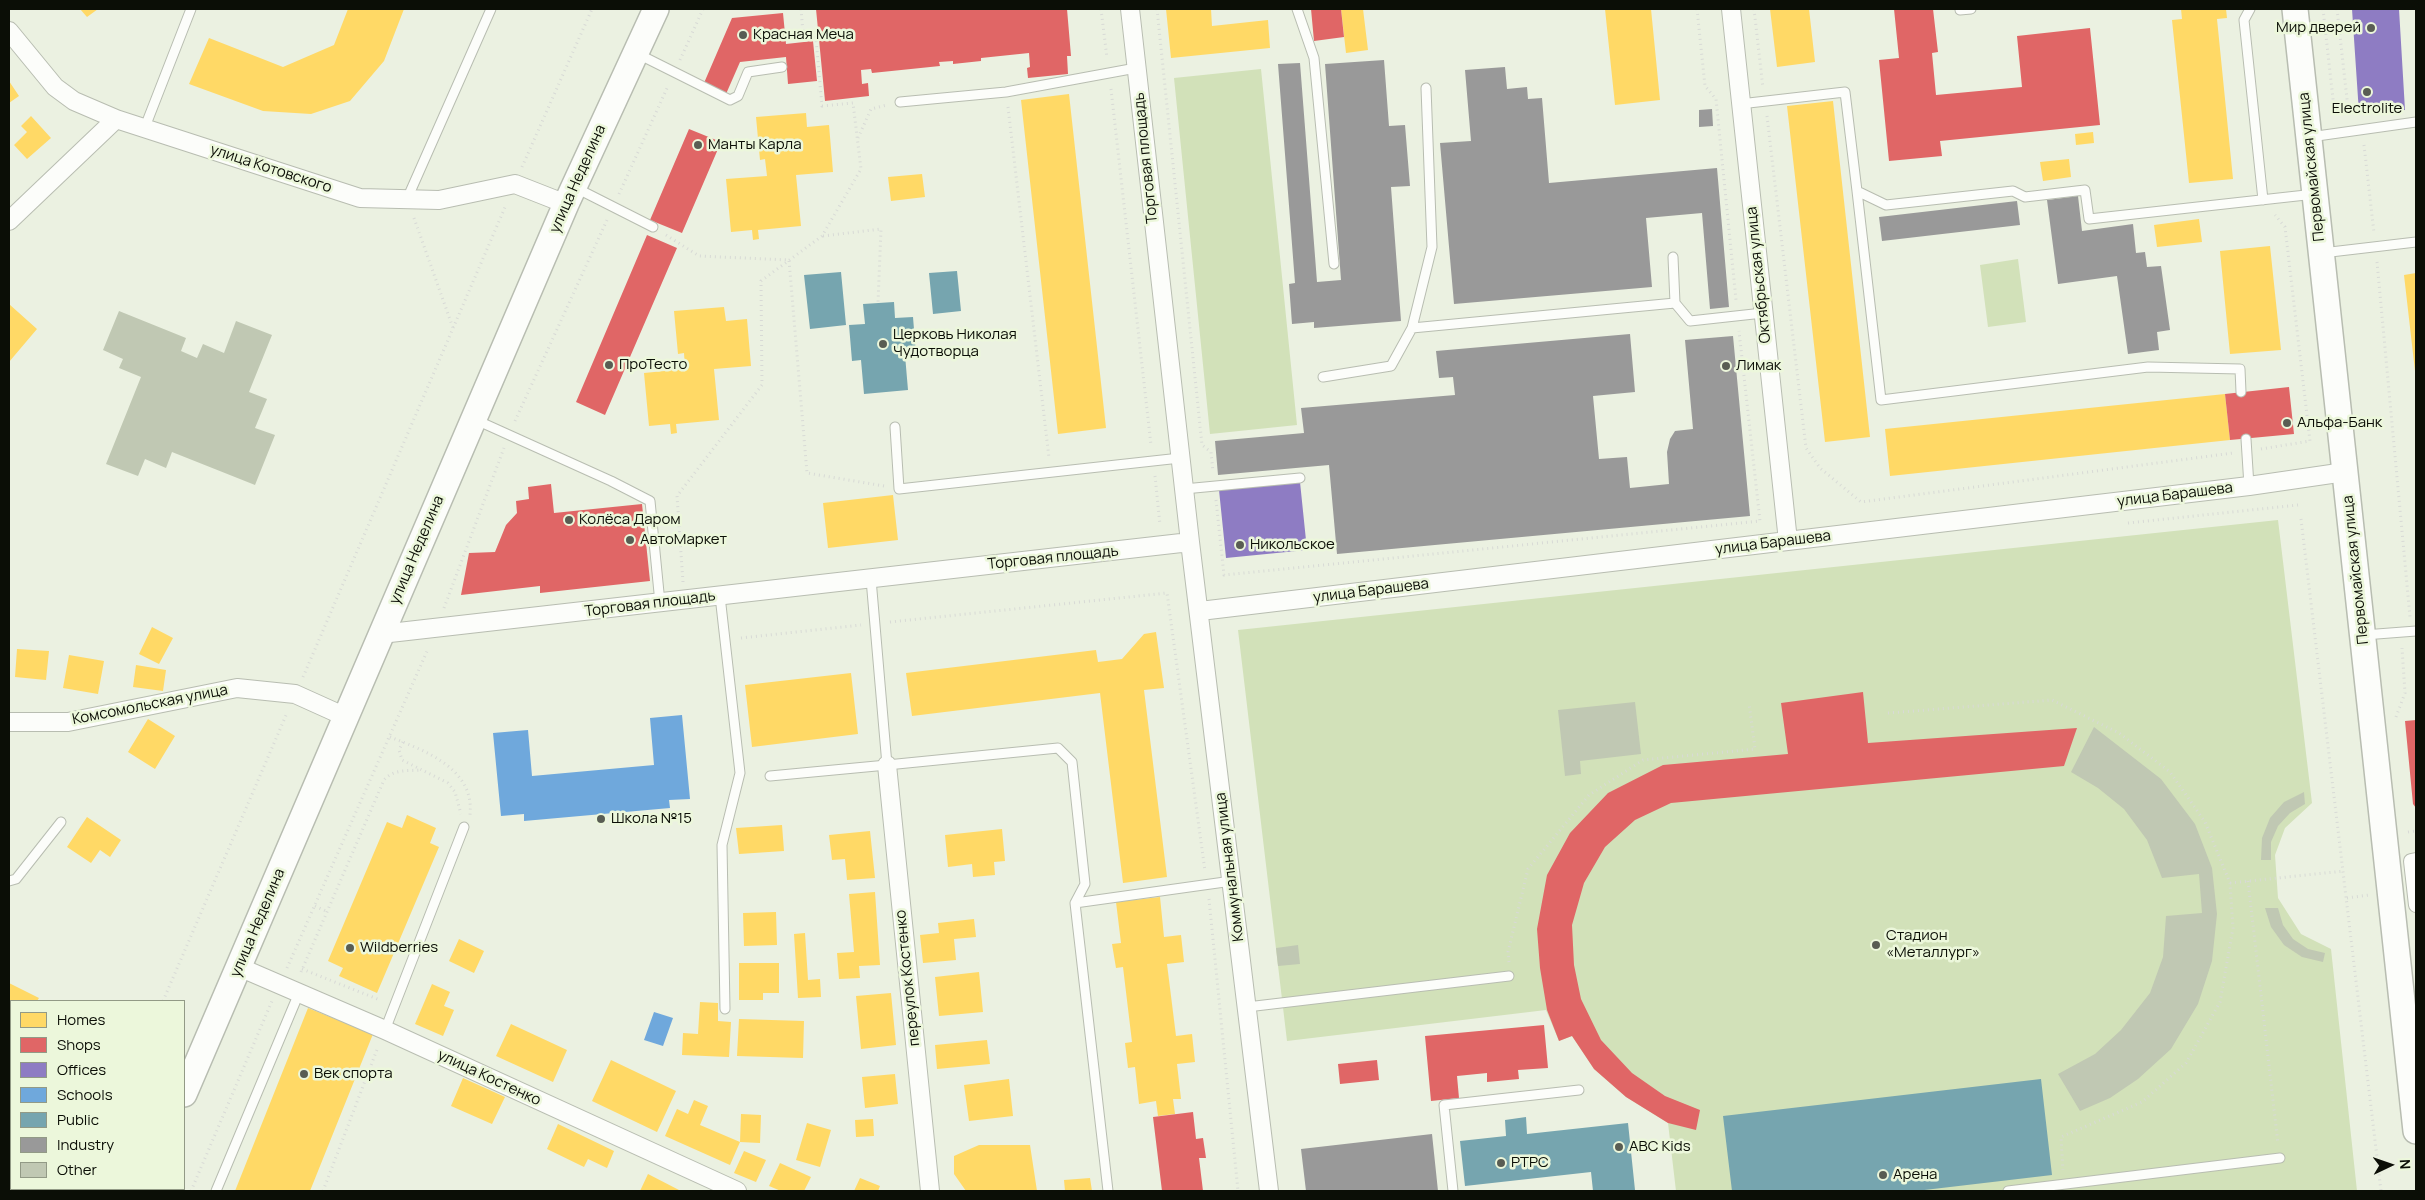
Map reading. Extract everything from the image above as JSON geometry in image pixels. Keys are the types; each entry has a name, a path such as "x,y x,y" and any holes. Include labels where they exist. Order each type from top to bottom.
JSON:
{"main road":[{"name":"улица Неделина","path":"185,1092 570,196 656,9"},
{"name":"Первомайская улица","path":"2295,9 2415,1106 2416,1131"}],"street":[{"name":"Торговая площадь","path":"381,634 1190,542 1130,9"},
{"name":"Октябрьская улица","path":"1731,9 1788,541"},
{"name":"улица Котовского","path":"9,31 55,87 74,100 116,119 360,198 439,200 515,184"},
{"path":"9,221 116,119"},
{"path":"515,184 570,196"},
{"name":"улица Барашева","path":"1200,611 2249,486 2345,472"},
{"name":"Коммунальная улица","path":"1190,542 1200,611 1269,1191"},
{"name":"Комсомольская улица","path":"9,722 68,722 237,688 295,694 346,717"},
{"name":"переулок Костенко","path":"887,765 930,1191"},
{"path":"2414,860 2416,905"},
{"name":"улица Костенко","path":"239,967 384,1030 738,1191"}],"lane":[{"path":"145,127 191,9"},
{"path":"407,199 491,9"},
{"path":"1297,9 1314,58 1334,264"},
{"path":"1960,10 1971,9"},
{"path":"2250,9 2244,20 2263,200"},
{"path":"636,53 730,100 738,96 748,72 782,68"},
{"path":"900,102 1006,92 1136,68"},
{"path":"1323,377 1391,366 1412,328 1432,247 1426,88"},
{"path":"1740,104 1845,92 1881,400 2148,367 2240,369 2241,392"},
{"path":"2309,137 2416,122"},
{"path":"1857,191 1886,205 2013,190 2025,197 2085,190 2089,219 2315,194"},
{"path":"570,196 653,227"},
{"path":"2321,253 2416,242"},
{"path":"1672,257 1675,303 1690,321 1763,313"},
{"path":"1412,328 1675,303"},
{"path":"474,419 650,501 660,603"},
{"path":"895,427 899,489 1180,458"},
{"path":"2246,439 2249,486"},
{"path":"1184,489 1300,478"},
{"path":"871,579 887,765"},
{"path":"720,596 740,773 722,845 725,1009"},
{"path":"2362,635 2414,631"},
{"path":"770,776 1058,748 1072,762 1085,884 1074,903 1108,1191"},
{"path":"9,880 16,879 61,822"},
{"path":"384,1030 464,826"},
{"path":"1074,903 1232,881"},
{"path":"1247,1007 1509,976"},
{"path":"216,1191 291,989"},
{"path":"1453,1191 1444,1105 1579,1090"},
{"path":"2008,1191 2280,1158"}],"path":[{"path":"162,1000 592,9"},
{"path":"684,600 677,496 762,385 761,281 822,236 861,169 853,103 822,106 816,39 804,32 801,9"},
{"path":"1101,9 1160,525"},
{"path":"1158,9 1202,445 1211,452 1224,575 1760,521 1716,99 1704,86 1697,9"},
{"path":"1754,9 1806,448 1820,468 1861,502 2310,441 2285,227 2263,200"},
{"path":"2323,9 2337,133"},
{"path":"2338,9 2351,131"},
{"path":"1006,92 1050,472"},
{"path":"858,138 871,109 900,102"},
{"path":"2362,130 2376,247 2414,631 2401,648 2405,693 2394,720"},
{"path":"407,199 453,328"},
{"path":"653,227 699,256 789,260"},
{"path":"822,236 881,229 878,303"},
{"path":"789,260 806,473 899,489"},
{"path":"291,989 315,906 437,628 509,434"},
{"path":"2301,519 2382,1191"},
{"path":"725,640 1167,593 1207,884 1238,1191"},
{"path":"1888,713 2052,700 2119,733 2170,772 2205,822 2230,883 2233,928 2220,1002 2186,1062 2142,1102 2061,1137 2064,1184"},
{"path":"1509,976 1508,952 1528,870 1589,795 1643,760 1754,749 1749,703"},
{"path":"390,737 451,766 460,778 470,798 469,816 464,826"},
{"path":"403,742 399,750 402,760 440,778 452,787 464,826"},
{"path":"191,1191 302,969 384,780 396,772 421,770"},
{"path":"2407,823 2414,860"},
{"path":"2408,832 2416,832"},
{"path":"2230,883 2344,870"},
{"path":"2248,881 2280,1158"},
{"path":"315,906 328,912"},
{"path":"302,969 395,1006"},
{"path":"323,1191 384,1030"}],"green space":[{"path":"1261,69 1297,425 1210,434 1174,78"},
{"path":"2018,259 2026,322 1988,327 1980,265"},
{"path":"2278,520 2312,803 2285,828 2275,855 2278,898 2301,934 2331,949 2357,1191 1676,1191 1668,1123 1626,1097 1594,1069 1572,1036 1559,1041 1546,1010 1287,1041 1238,630"}],"building: Homes":[{"path":"80,9 98,9 87,17"},
{"path":"348,9 404,9 384,61 350,101 311,114 263,111 189,84 209,38 283,67 334,45"},
{"path":"1166,9 1211,9 1212,26 1268,20 1270,48 1171,58"},
{"path":"1341,9 1363,9 1368,50 1346,53"},
{"path":"1605,9 1651,9 1660,100 1615,105"},
{"path":"1770,9 1809,9 1815,62 1777,67"},
{"path":"2181,9 2226,9 2227,18 2217,19 2233,179 2189,183 2172,20 2182,19"},
{"path":"9,81 19,96 9,103"},
{"path":"1069,94 1106,428 1058,434 1021,100"},
{"path":"1833,101 1870,437 1825,442 1787,106"},
{"path":"806,113 807,127 829,125 833,172 796,175 801,226 758,230 759,239 753,240 752,230 731,232 726,179 767,176 765,159 760,160 756,117"},
{"path":"31,116 51,138 27,159 14,145 27,132 21,126"},
{"path":"2093,132 2094,143 2076,145 2075,134"},
{"path":"2069,159 2071,177 2043,181 2040,162"},
{"path":"922,174 925,197 891,201 888,177"},
{"path":"2199,219 2202,242 2157,247 2154,225"},
{"path":"2270,246 2281,350 2230,354 2220,251"},
{"path":"2416,273 2416,371 2415,371 2404,275"},
{"path":"9,304 37,329 9,362"},
{"path":"724,307 726,321 747,319 751,366 714,369 719,420 676,424 677,433 671,434 670,424 649,426 644,373 685,369 684,353 678,354 674,311"},
{"path":"2225,394 2230,440 1890,476 1885,429"},
{"path":"893,495 898,540 828,548 823,503"},
{"path":"152,627 173,638 159,664 139,654"},
{"path":"1156,632 1164,688 1144,690 1167,877 1123,883 1100,693 912,716 906,673 1096,650 1098,662 1122,659 1144,634"},
{"path":"17,649 49,651 46,680 15,677"},
{"path":"69,655 104,661 98,694 63,688"},
{"path":"136,665 166,670 163,691 133,687"},
{"path":"851,673 858,734 752,747 745,685"},
{"path":"148,719 175,736 155,769 128,752"},
{"path":"407,815 436,828 430,843 439,847 377,993 339,976 343,968 328,961 387,822 402,828"},
{"path":"87,817 121,840 110,857 100,850 91,863 67,847"},
{"path":"782,825 784,851 739,854 736,828"},
{"path":"1002,829 1005,861 994,862 995,875 973,877 972,864 948,867 945,835"},
{"path":"870,831 875,878 847,880 845,859 832,860 829,835"},
{"path":"875,892 880,965 859,966 860,978 839,979 837,953 854,952 849,894"},
{"path":"1160,897 1164,937 1181,935 1184,962 1167,964 1176,1036 1192,1034 1195,1062 1177,1064 1181,1099 1173,1099 1175,1114 1158,1116 1156,1101 1139,1104 1135,1067 1128,1068 1125,1043 1132,1042 1123,967 1116,968 1112,944 1121,943 1116,902"},
{"path":"776,912 777,945 744,946 743,913"},
{"path":"974,919 976,937 954,939 956,960 923,963 920,935 939,933 938,923"},
{"path":"805,933 808,980 820,979 821,997 798,998 794,934"},
{"path":"459,939 484,951 474,973 449,961"},
{"path":"739,963 779,963 779,993 763,993 763,1000 739,1000"},
{"path":"979,972 983,1012 939,1016 935,977"},
{"path":"9,983 39,998 38,1000 10,1000 9,1059"},
{"path":"432,984 450,992 444,1006 454,1010 443,1036 415,1024"},
{"path":"891,993 896,1045 861,1049 856,996"},
{"path":"700,1002 718,1003 718,1021 731,1022 729,1057 682,1055 683,1033 698,1034"},
{"path":"308,1008 373,1034 310,1191 235,1191"},
{"path":"739,1019 804,1021 803,1058 737,1056"},
{"path":"511,1024 567,1050 553,1082 496,1056"},
{"path":"987,1040 990,1064 937,1069 935,1045"},
{"path":"611,1060 676,1091 657,1132 592,1101"},
{"path":"895,1074 898,1104 865,1108 862,1077"},
{"path":"463,1078 505,1097 492,1124 451,1106"},
{"path":"1009,1079 1013,1116 969,1121 964,1085"},
{"path":"694,1100 708,1106 700,1125 740,1142 730,1165 665,1136 677,1109 688,1114"},
{"path":"741,1114 761,1115 760,1143 740,1142"},
{"path":"873,1119 874,1136 856,1137 855,1120"},
{"path":"807,1123 831,1130 820,1167 796,1160"},
{"path":"558,1124 614,1151 607,1168 588,1159 584,1167 547,1149"},
{"path":"979,1145 1030,1145 1037,1191 966,1191 954,1174 954,1156"},
{"path":"744,1151 766,1160 756,1182 734,1173"},
{"path":"780,1163 811,1177 804,1191 781,1191 769,1186"},
{"path":"648,1174 679,1190 679,1191 640,1191"},
{"path":"860,1178 880,1186 878,1191 854,1191"},
{"path":"1090,1178 1092,1191 1065,1191 1064,1180"}],"building: Shops":[{"path":"816,9 1067,9 1071,56 1067,56 1068,74 1028,78 1027,68 1030,67 1029,53 981,58 981,61 953,64 953,61 939,62 940,66 872,73 871,69 861,70 862,84 868,83 869,96 825,101"},
{"path":"1311,9 1341,9 1344,37 1314,41"},
{"path":"1894,9 1933,9 1938,52 1932,53 1936,95 2022,87 2017,36 2090,28 2100,125 1940,141 1942,156 1889,161 1879,60 1899,58"},
{"path":"783,13 786,44 813,41 817,81 788,84 786,57 740,62 726,94 704,83 732,18"},
{"path":"689,129 721,142 682,233 650,220"},
{"path":"647,235 677,248 605,415 576,402"},
{"path":"2289,387 2294,434 2230,440 2225,394"},
{"path":"551,484 554,513 642,504 650,581 540,593 540,586 461,595 469,553 495,552 506,525 517,513 516,501 529,499 528,487"},
{"path":"1863,692 1868,743 2077,728 2064,766 1671,803 1635,820 1605,847 1584,883 1572,925 1574,965 1581,999 1601,1040 1632,1073 1665,1096 1700,1110 1696,1130 1668,1123 1626,1097 1594,1069 1572,1036 1559,1041 1547,1010 1540,968 1537,929 1547,875 1570,833 1608,793 1663,765 1788,754 1781,703"},
{"path":"2416,720 2416,808 2413,804 2405,721"},
{"path":"1544,1025 1548,1068 1518,1070 1519,1079 1487,1082 1487,1073 1457,1076 1459,1098 1431,1101 1425,1036"},
{"path":"1377,1060 1379,1080 1340,1084 1338,1064"},
{"path":"1193,1112 1196,1139 1203,1138 1206,1158 1199,1158 1203,1191 1162,1191 1153,1117"}],"building: Offices":[{"path":"2352,9 2399,9 2405,110 2359,113"},
{"path":"1300,482 1307,550 1226,558 1219,490"}],"building: Schools":[{"path":"682,715 690,799 669,800 670,808 524,821 524,814 501,816 493,733 528,730 532,776 654,765 650,718"},
{"path":"654,1012 673,1018 663,1046 644,1040"}],"building: Public":[{"path":"957,271 961,311 933,314 929,273"},
{"path":"841,272 846,325 810,329 804,275"},
{"name":"Церковь Николая Чудотворца","path":"894,302 895,318 913,317 916,354 905,355 908,390 864,394 861,360 852,361 849,325 865,324 863,304"},
{"path":"2041,1079 2052,1175 1916,1191 1732,1191 1723,1116"},
{"path":"1526,1117 1527,1134 1628,1123 1635,1190 1593,1191 1591,1172 1465,1186 1460,1141 1506,1136 1505,1120"}],"building: Industry":[{"path":"1384,60 1389,126 1405,125 1410,186 1391,187 1401,321 1314,328 1314,322 1292,324 1289,284 1295,283 1278,64 1300,63 1317,282 1341,280 1325,64"},
{"path":"1505,67 1507,89 1527,87 1528,99 1542,98 1549,183 1717,168 1729,307 1710,309 1702,213 1646,218 1652,287 1454,304 1440,143 1471,141 1465,70"},
{"path":"1712,109 1713,126 1699,127 1699,110"},
{"path":"2078,196 2082,231 2133,224 2136,253 2145,252 2147,267 2161,266 2170,330 2157,332 2159,350 2128,354 2117,276 2058,284 2047,200"},
{"path":"2017,201 2020,225 1882,241 1879,217"},
{"path":"1630,334 1635,392 1593,396 1599,459 1627,457 1630,488 1669,484 1667,452 1670,439 1675,431 1693,429 1685,340 1733,336 1750,516 1337,554 1329,465 1218,475 1215,441 1304,433 1301,408 1455,395 1453,377 1439,378 1436,351"},
{"path":"1432,1134 1438,1191 1306,1191 1301,1149"}],"building: Other":[{"path":"119,311 186,338 181,351 197,358 203,344 224,353 236,321 272,335 249,392 267,399 255,428 275,435 255,485 172,452 166,468 145,459 138,476 106,464 141,377 119,368 123,359 103,350"},
{"path":"1635,702 1641,754 1580,761 1581,774 1565,776 1558,710"},
{"path":"2094,727 2161,779 2195,824 2212,868 2217,914 2212,961 2198,1004 2171,1049 2138,1079 2110,1098 2080,1111 2058,1074 2095,1054 2121,1030 2150,993 2163,957 2166,916 2202,913 2199,874 2162,878 2147,840 2124,809 2098,788 2071,772"},
{"path":"2304,792 2305,804 2290,813 2278,826 2271,842 2271,860 2261,860 2262,838 2270,818 2284,802"},
{"path":"2265,908 2278,908 2283,925 2293,939 2308,949 2325,953 2323,962 2302,957 2284,945 2271,927"},
{"path":"1298,945 1300,964 1278,966 1276,948"}],"place":[{"name":"Мир дверей","path":"2371,28"},
{"name":"Красная Меча","path":"743,35"},
{"name":"Electrolite","path":"2367,92"},
{"name":"Манты Карла","path":"698,145"},
{"name":"Церковь Николая Чудотворца","path":"883,344"},
{"name":"ПроТесто","path":"609,365"},
{"name":"Лимак","path":"1726,366"},
{"name":"Альфа-Банк","path":"2287,423"},
{"name":"Колёса Даром","path":"569,520"},
{"name":"АвтоМаркет","path":"630,540"},
{"name":"Никольское","path":"1240,545"},
{"name":"Школа №15","path":"601,819"},
{"name":"Стадион «Металлург»","path":"1876,945"},
{"name":"Wildberries","path":"350,948"},
{"name":"Век спорта","path":"304,1074"},
{"name":"ABC Kids","path":"1619,1147"},
{"name":"РТРС","path":"1501,1163"},
{"name":"Арена","path":"1883,1175"}]}
